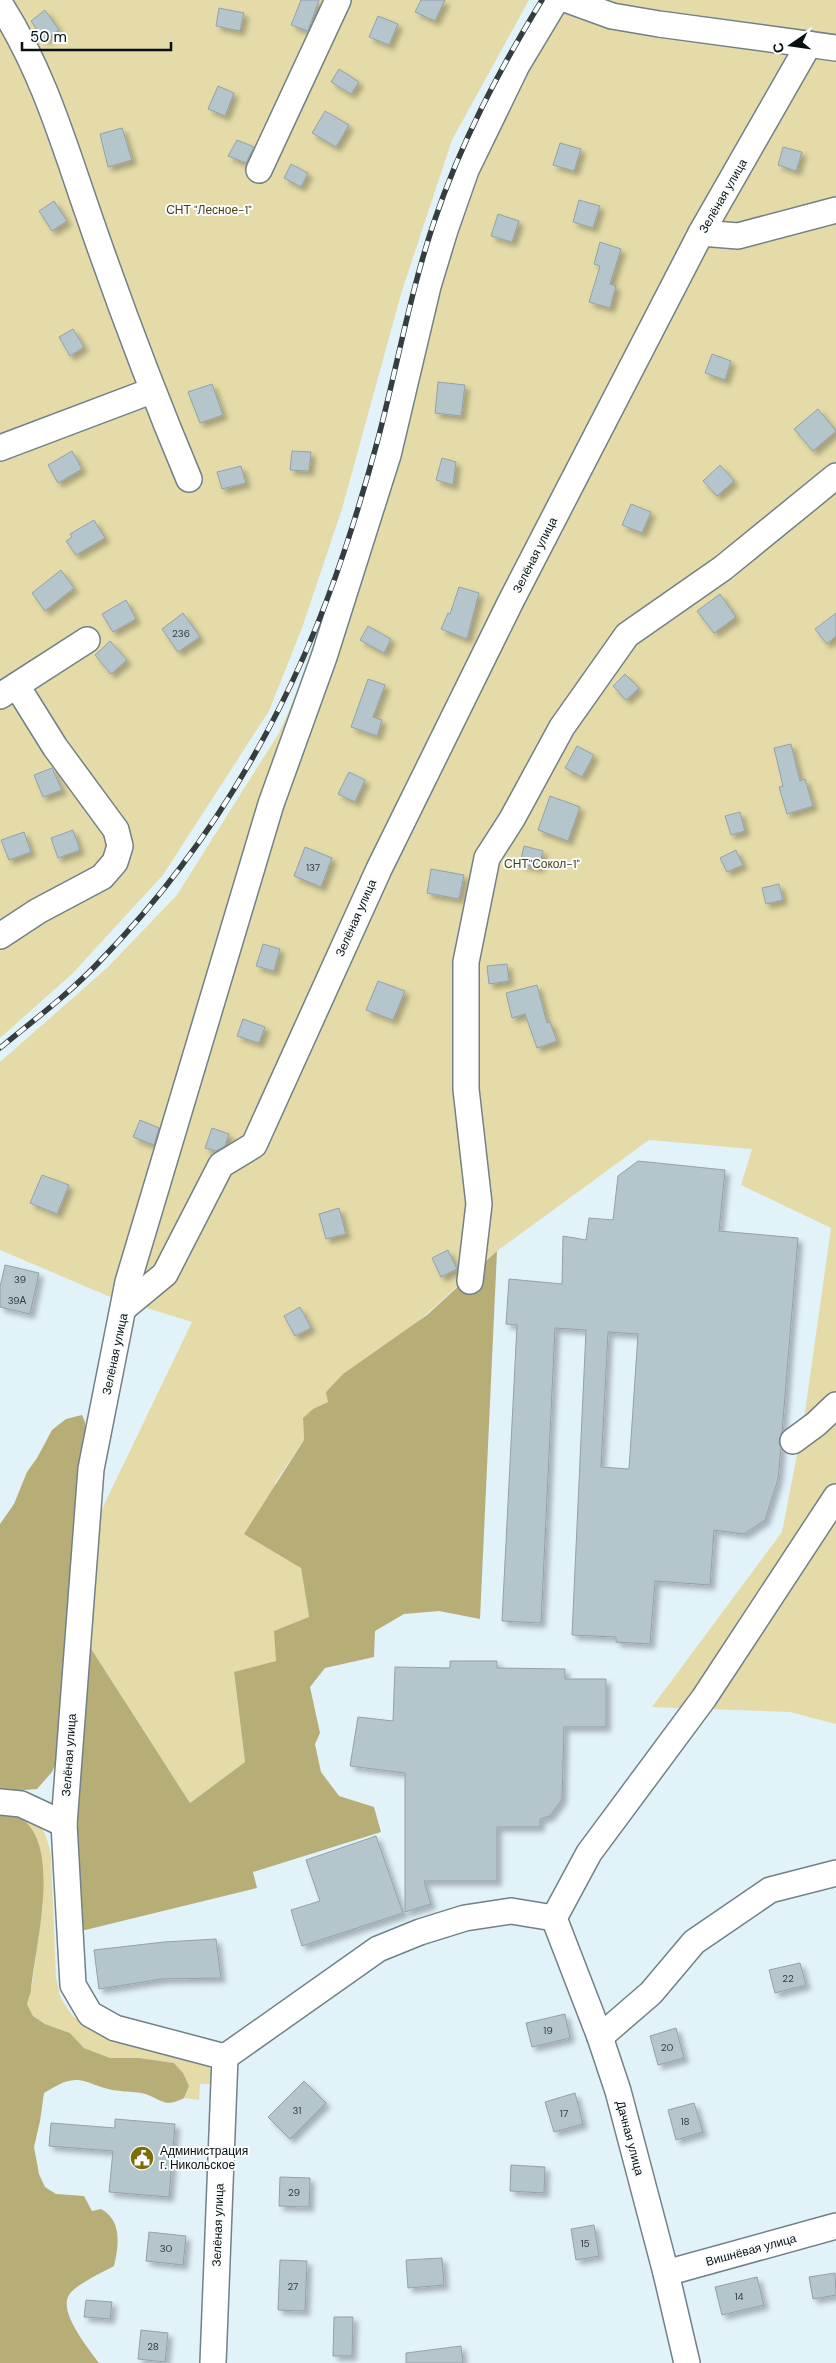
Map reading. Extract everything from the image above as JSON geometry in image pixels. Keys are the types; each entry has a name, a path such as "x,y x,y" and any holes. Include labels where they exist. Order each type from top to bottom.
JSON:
{"street":[{"path":"260,170 338,0"},
{"path":"124,1308 128,1282 265,822 324,657 388,454 428,286 445,230 466,170 517,65 556,0"},
{"path":"568,0 621,18 701,32 836,48"},
{"path":"0,4 18,32 52,105 152,391 189,479"},
{"name":"Зелёная улица","path":"213,2363 225,2057 114,2028 90,2014 73,1985 64,1824 67,1764 91,1470 124,1308 165,1274 221,1165 254,1145 378,869 512,601 701,233 809,44"},
{"path":"701,233 738,236 836,210"},
{"path":"0,448 152,391"},
{"path":"470,1281 479,1204 466,1089 466,962 487,858 512,819 562,727 628,635 723,568 836,476"},
{"path":"0,936 38,911 102,877 115,862 120,846 116,830 55,747 9,691 87,640"},
{"path":"793,1441 816,1424 836,1405"},
{"path":"225,2057 378,1949 420,1932 465,1918 511,1911 554,1918 590,1853 704,1698 836,1497"},
{"path":"0,1802 21,1804 64,1824"},
{"path":"600,2037 651,1993 694,1942 770,1890 836,1873"},
{"name":"Дачная улица","path":"554,1918 600,2037 618,2091 688,2363"},
{"name":"Вишнёвая улица","path":"666,2273 836,2226"}],"green space":[{"name":"СНТ \"Лесное-1\"","path":"0,0 529,0 452,140 401,294 342,509 302,628 269,711 163,875 72,974 0,1038"},
{"name":"СНТ\"Сокол-1\"","path":"550,0 836,0 836,1724 790,1712 652,1707 782,1532 804,1419 831,1228 741,1185 752,1149 649,1140 497,1251 328,1402 303,1418 304,1440 275,1483 301,1568 309,1617 276,1661 234,1673 245,1762 190,1803 90,1647 101,1511 192,1322 108,1296 0,1250 0,1062 107,968 177,895 279,733 326,628 414,322"},
{"path":"0,1813 36,1822 45,1833 51,1855 56,1978 61,1999 73,2016 95,2033 120,2043 182,2052 206,2062 213,2074 213,2084 200,2084 199,2100 184,2098 189,2086 174,2063 139,2058 110,2058 84,2048 70,2033 45,2024 33,2016 27,2004 31,1991 43,1904"}],"shaded area":[{"path":"497,1251 480,1619 439,1611 404,1614 375,1631 374,1657 325,1668 310,1687 320,1733 315,1744 321,1772 339,1796 374,1807 381,1832 253,1872 257,1888 77,1932 72,1833 90,1647 190,1803 245,1762 234,1672 276,1661 274,1631 309,1617 301,1568 244,1534 304,1440 303,1418 313,1409 328,1402 326,1392 343,1374 427,1315"},
{"path":"82,1415 85,1422 87,1443 58,1758 52,1772 37,1789 0,1792 0,1524 14,1504 27,1472 52,1430 66,1419"},
{"path":"0,1813 19,1817 33,1830 40,1849 43,1873 43,1898 31,1991 27,2004 33,2016 45,2024 70,2033 84,2048 110,2058 139,2058 174,2063 183,2073 189,2086 184,2098 169,2103 145,2094 108,2089 76,2080 57,2085 44,2093 34,2147 39,2174 45,2187 56,2194 84,2196 92,2211 101,2209 108,2214 116,2226 118,2242 114,2266 77,2287 69,2295 67,2302 68,2311 76,2330 99,2363 0,2363"}],"building":[{"path":"301,0 319,0 308,31 291,25"},
{"path":"421,0 445,0 435,21 415,12"},
{"path":"219,8 244,13 240,31 216,26"},
{"path":"45,10 59,30 44,40 31,21"},
{"path":"378,16 398,24 389,45 369,37"},
{"path":"339,69 359,82 351,94 331,82"},
{"path":"218,86 234,93 225,116 208,109"},
{"path":"325,111 349,125 336,147 312,133"},
{"path":"122,128 132,160 108,167 100,134"},
{"path":"237,140 254,147 246,163 228,156"},
{"path":"560,143 581,149 574,171 553,165"},
{"path":"783,147 802,152 796,171 778,165"},
{"path":"291,164 308,173 301,187 284,178"},
{"path":"579,200 600,206 593,228 573,222"},
{"path":"54,201 67,221 52,231 39,211"},
{"path":"498,214 519,221 512,242 491,236"},
{"path":"600,242 621,249 610,284 616,286 610,308 589,302 600,266 594,264"},
{"path":"73,329 84,347 70,356 59,337"},
{"path":"712,354 731,361 725,380 705,373"},
{"path":"438,382 465,385 461,416 435,413"},
{"path":"212,384 223,415 200,423 188,392"},
{"path":"818,409 836,431 813,451 794,429"},
{"path":"72,451 82,469 58,483 48,465"},
{"path":"292,451 311,452 309,471 290,470"},
{"path":"442,458 456,462 453,485 436,480"},
{"path":"720,465 734,481 717,496 703,481"},
{"path":"241,466 246,483 222,489 217,472"},
{"path":"631,504 651,512 642,533 622,525"},
{"path":"94,520 105,538 76,555 66,541 72,537 70,534"},
{"path":"61,570 74,588 45,611 32,593"},
{"path":"459,587 479,593 467,639 441,629 448,613 450,614"},
{"path":"720,594 736,617 714,633 697,611"},
{"path":"126,600 136,619 113,632 102,614"},
{"path":"183,613 200,637 178,652 162,629"},
{"path":"836,613 836,636 827,644 815,629"},
{"path":"368,626 391,639 384,653 360,640"},
{"path":"110,641 127,660 111,674 95,655"},
{"path":"625,674 639,688 626,700 613,686"},
{"path":"368,679 385,685 373,717 382,720 377,736 351,727"},
{"path":"791,744 800,781 805,779 813,806 787,814 779,787 783,786 774,748"},
{"path":"577,746 594,755 582,777 565,768"},
{"path":"52,768 62,790 43,797 34,775"},
{"path":"349,772 365,780 355,802 338,794"},
{"path":"550,796 580,807 568,841 538,830"},
{"path":"740,812 745,831 731,835 725,816"},
{"path":"73,830 80,850 58,858 51,838"},
{"path":"24,832 31,852 9,860 1,840"},
{"path":"524,846 543,851 539,868 520,864"},
{"path":"305,847 332,858 321,887 294,876"},
{"path":"736,850 743,865 727,872 720,858"},
{"path":"431,869 464,875 459,899 427,893"},
{"path":"779,884 783,900 766,904 762,888"},
{"path":"263,944 280,949 274,971 256,966"},
{"path":"507,964 509,981 489,984 487,966"},
{"path":"378,981 405,991 393,1020 366,1010"},
{"path":"537,985 547,1023 550,1022 557,1041 537,1048 525,1014 512,1018 506,993"},
{"path":"243,1019 265,1027 259,1043 237,1036"},
{"path":"140,1120 159,1128 154,1145 133,1137"},
{"path":"212,1128 229,1134 225,1146 216,1151 205,1148"},
{"path":"638,1161 725,1170 719,1231 798,1238 782,1432 779,1442 781,1448 778,1479 765,1520 744,1534 714,1530 710,1585 655,1581 650,1644 616,1642 616,1637 572,1635 586,1330 555,1328 541,1623 502,1621 517,1325 506,1324 509,1279 562,1284 563,1236 586,1240 589,1218 613,1220 618,1176","holes":["608,1332 638,1334 629,1469 601,1467"]},
{"path":"42,1175 69,1185 57,1214 30,1203"},
{"path":"339,1208 346,1234 326,1239 319,1214"},
{"path":"448,1250 457,1269 441,1277 432,1258"},
{"path":"5,1265 39,1273 30,1314 0,1307 0,1287"},
{"path":"300,1307 311,1328 295,1336 284,1316"},
{"path":"450,1661 497,1661 497,1668 565,1669 565,1679 606,1679 606,1727 564,1727 562,1799 550,1816 540,1819 540,1827 497,1827 497,1881 424,1881 431,1904 405,1912 405,1773 350,1766 358,1717 393,1721 395,1667 450,1668"},
{"path":"376,1836 403,1913 302,1946 291,1910 320,1901 306,1860"},
{"path":"216,1939 221,1978 162,1979 99,1989 94,1950 164,1942"},
{"path":"800,1963 806,1985 775,1993 769,1970"},
{"path":"565,2014 570,2038 532,2047 526,2023"},
{"path":"676,2028 684,2058 658,2065 650,2036"},
{"path":"304,2081 326,2103 290,2139 268,2117"},
{"path":"575,2093 583,2124 554,2132 545,2102"},
{"path":"694,2103 703,2132 676,2140 668,2110"},
{"name":"Администрация г. Никольское","path":"115,2119 175,2124 169,2197 109,2192 113,2151 49,2146 51,2123 115,2128"},
{"path":"511,2165 545,2167 544,2193 510,2191"},
{"path":"280,2177 310,2178 309,2207 279,2206"},
{"path":"594,2225 599,2256 576,2260 571,2229"},
{"path":"149,2232 186,2236 183,2265 146,2261"},
{"path":"442,2258 444,2285 408,2288 406,2260"},
{"path":"280,2260 307,2261 305,2311 278,2310"},
{"path":"835,2273 836,2295 813,2299 809,2277"},
{"path":"757,2277 764,2305 722,2315 715,2287"},
{"path":"86,2300 112,2302 110,2319 84,2317"},
{"path":"334,2317 353,2317 352,2356 333,2356"},
{"path":"141,2330 168,2333 165,2362 138,2359"},
{"path":"461,2346 463,2363 406,2363 406,2353"}],"railway":[{"path":"0,1048 76,984 141,916 179,869 214,820 246,769 275,716 325,606 349,535 378,439 425,249 445,192 468,136 482,108 510,54 542,0"}],"place":[{"name":"Администрация г. Никольское","path":"142,2158"}]}
